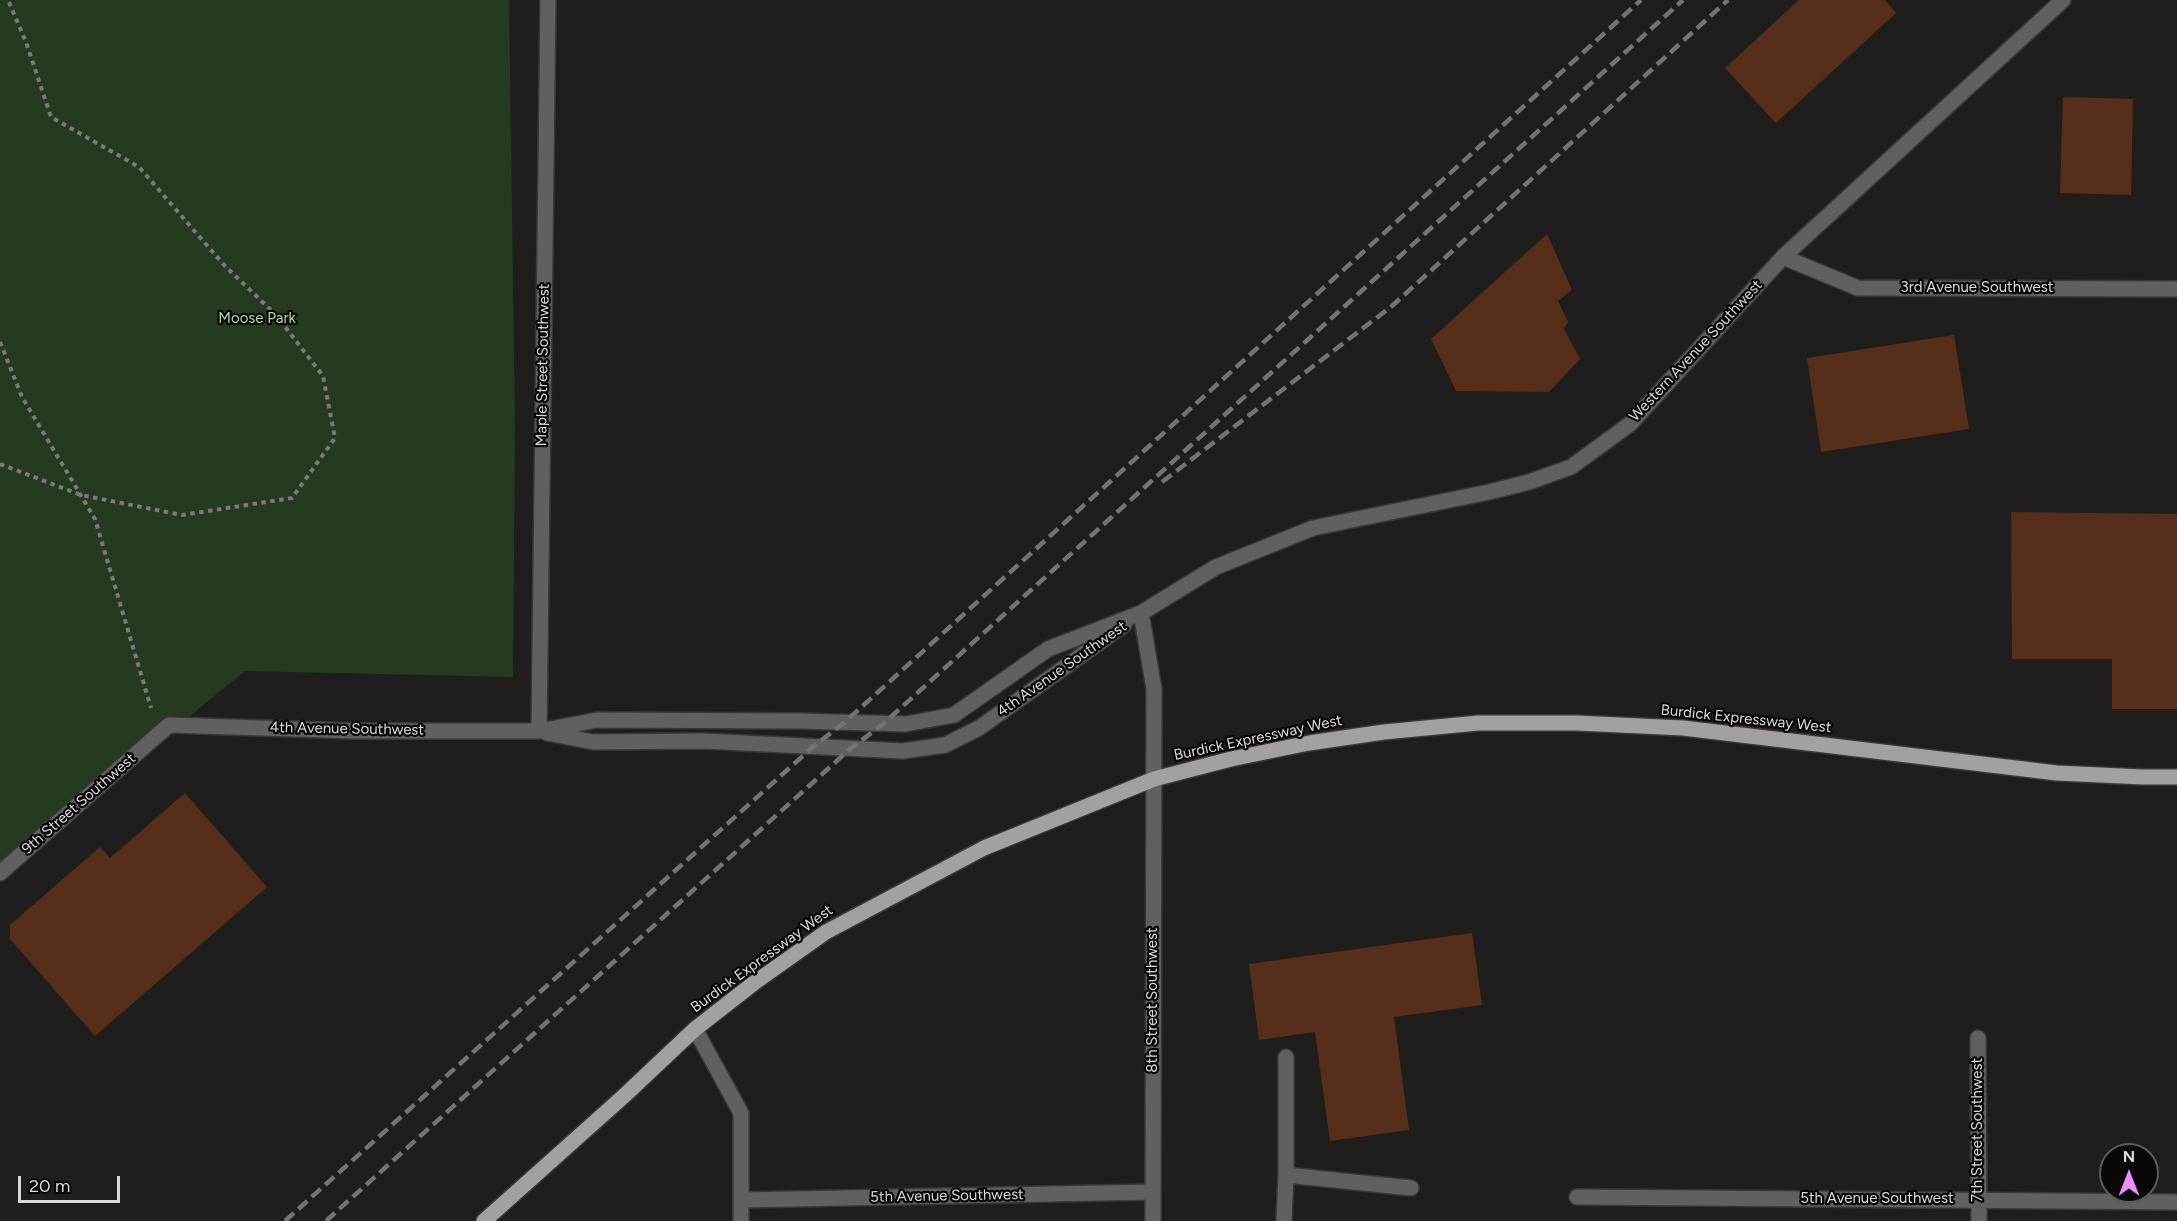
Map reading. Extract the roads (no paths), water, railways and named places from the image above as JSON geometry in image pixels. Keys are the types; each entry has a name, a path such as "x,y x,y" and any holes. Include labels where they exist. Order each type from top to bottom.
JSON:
{"main road":[{"name":"Burdick Expressway West","path":"484,1221 695,1029 826,932 984,848 1154,779 1231,759 1309,743 1384,732 1478,723 1577,723 1683,728 2057,774 2177,777"}],"street":[{"name":"Maple Street Southwest","path":"539,731 548,0"},
{"name":"Western Avenue Southwest","path":"1141,613 1216,567 1313,528 1489,492 1529,482 1571,467 1630,424 1782,257 2064,0"},
{"name":"3rd Avenue Southwest","path":"1782,257 1858,288 2177,289"},
{"name":"4th Avenue Southwest","path":"539,731 593,742 704,741 903,751 945,745 979,728 1141,613"},
{"name":"4th Avenue Southwest","path":"158,734 169,725 355,731 539,731 597,720 906,724 954,715 1048,649 1141,613"},
{"path":"1141,613 1154,689 1154,779"},
{"name":"9th Street Southwest","path":"0,873 158,734"},
{"name":"8th Street Southwest","path":"1153,1221 1154,779"},
{"path":"695,1029 741,1113 741,1221"},
{"name":"7th Street Southwest","path":"1978,1038 1979,1221"},
{"path":"1284,1221 1286,1057"},
{"path":"1286,1174 1411,1188"},
{"name":"5th Avenue Southwest","path":"741,1200 1152,1192"},
{"name":"5th Avenue Southwest","path":"1577,1197 2177,1202"}],"railway":[{"path":"285,1221 814,746 845,722 1641,0"},
{"path":"326,1221 850,749 883,724 1683,0"},
{"path":"1162,482 1392,306 1728,0"}],"park label":[{"name":"Moose Park","path":"257,319"}]}
